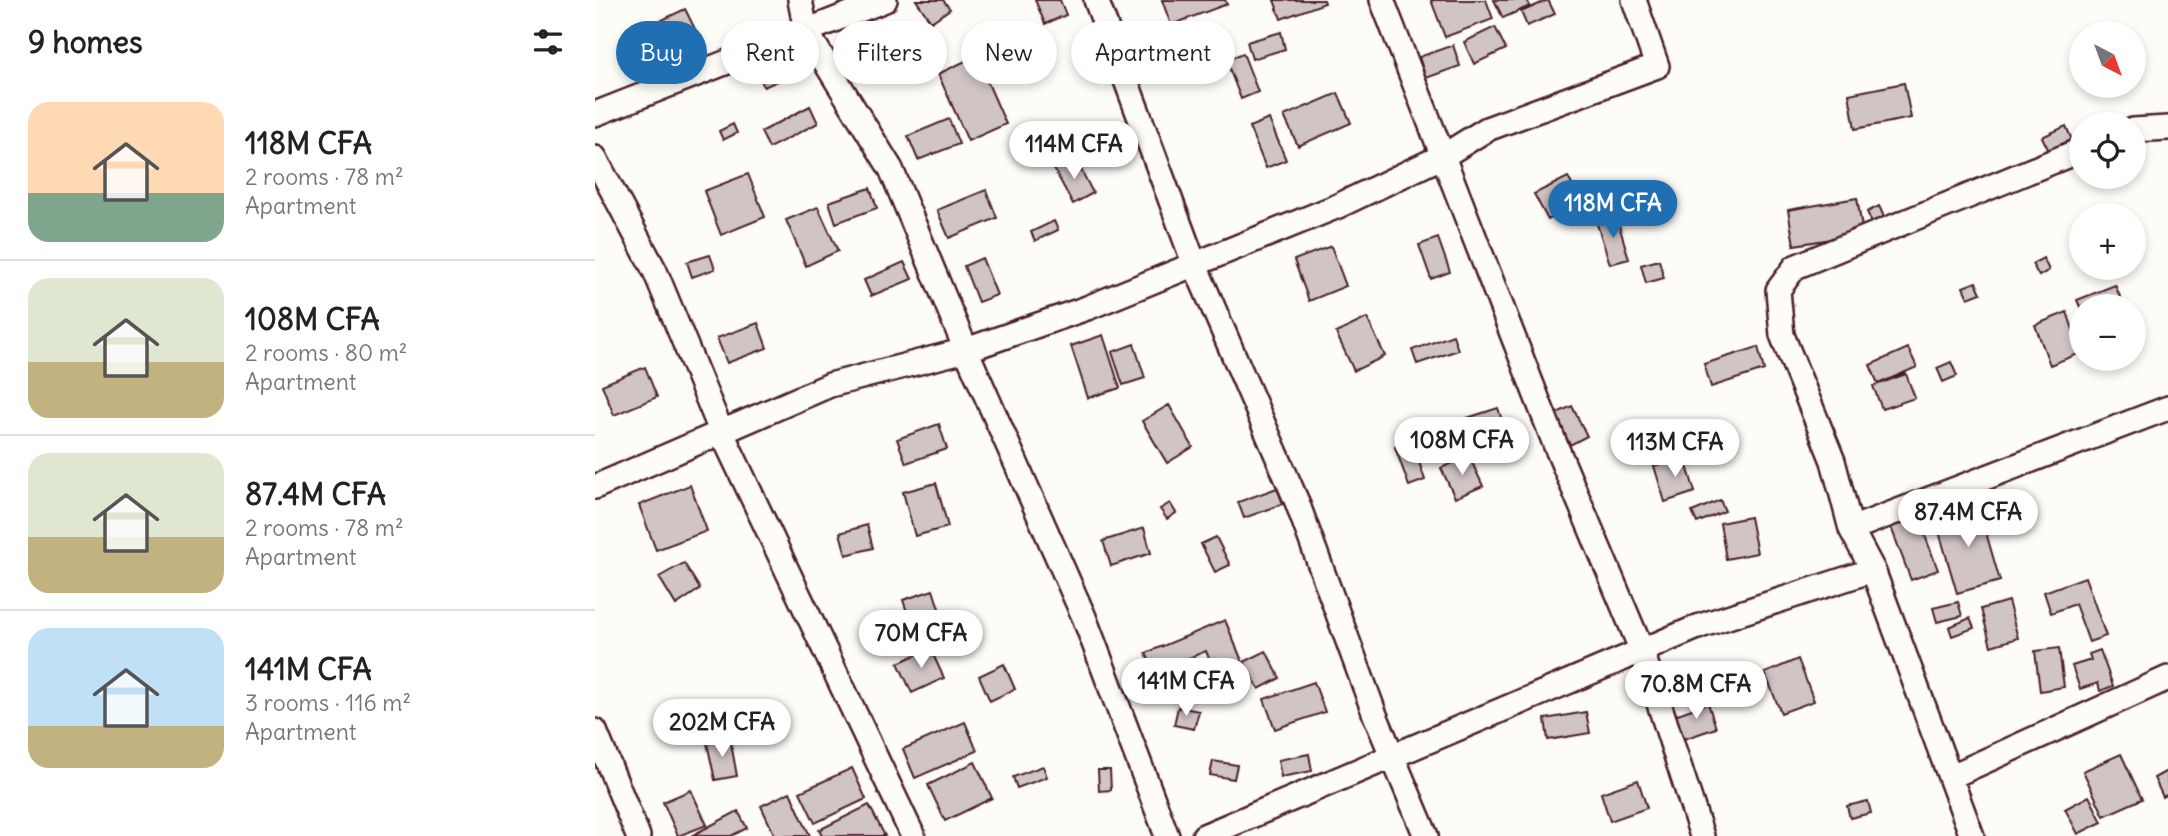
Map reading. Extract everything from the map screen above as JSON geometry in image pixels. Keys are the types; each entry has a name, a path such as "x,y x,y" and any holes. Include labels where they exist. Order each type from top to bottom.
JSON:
{"street":[{"path":"800,0 804,21"},
{"path":"819,26 885,0"},
{"path":"1097,0 1194,263 1297,502 1393,758 1426,836"},
{"path":"1382,0 1555,444 1642,651 1702,836"},
{"path":"595,487 830,385 966,350 1087,308 1338,206 1444,155 1487,129 1657,66 1633,0"},
{"path":"819,52 891,169 966,350 1084,617 1167,836"},
{"path":"595,114 721,64"},
{"path":"2146,129 2168,128"},
{"path":"1972,836 1874,570 1851,529 1833,461 1782,335 1778,290 1795,267 2069,155"},
{"path":"595,158 655,271 721,431 913,836"},
{"path":"1851,529 2168,408"},
{"path":"1204,836 1700,626 1874,570"},
{"path":"1950,777 2168,678"},
{"path":"595,731 638,836"}],"building":[{"path":"916,0 943,0 950,9 930,21"},
{"path":"1035,0 1060,0 1066,15 1052,21 1044,21"},
{"path":"1162,0 1225,0 1227,4 1182,21 1170,21"},
{"path":"1274,0 1324,0 1325,3 1281,19"},
{"path":"1431,0 1486,0 1493,19 1445,37"},
{"path":"1494,0 1527,0 1530,6 1503,18"},
{"path":"1548,0 1555,14 1527,26 1521,12"},
{"path":"685,9 691,21 662,21"},
{"path":"1495,27 1506,49 1474,64 1464,42"},
{"path":"1281,32 1285,49 1252,59 1247,42"},
{"path":"1453,45 1460,66 1426,78 1419,57"},
{"path":"1243,53 1258,92 1241,99 1235,83 1235,56"},
{"path":"961,63 961,84 988,84 1006,124 968,141 942,84 947,84 947,70"},
{"path":"1904,83 1911,118 1855,129 1849,94"},
{"path":"1338,93 1351,123 1298,146 1284,116"},
{"path":"810,106 818,123 769,148 761,132"},
{"path":"949,119 959,144 918,160 908,136"},
{"path":"1269,119 1286,160 1266,168 1249,127"},
{"path":"733,124 737,133 723,140 719,131"},
{"path":"2066,126 2069,141 2049,151 2042,137"},
{"path":"1075,158 1093,193 1073,204 1054,169"},
{"path":"748,174 765,217 721,235 704,191"},
{"path":"1568,177 1581,203 1548,220 1534,194"},
{"path":"870,188 877,208 836,223 829,202"},
{"path":"986,190 997,218 949,238 937,210"},
{"path":"1857,198 1863,234 1794,245 1788,210"},
{"path":"1879,206 1885,219 1873,225 1867,212"},
{"path":"818,207 838,251 806,266 786,220"},
{"path":"1616,215 1629,259 1610,264 1596,221"},
{"path":"1054,221 1058,230 1035,241 1031,232"},
{"path":"1438,238 1450,272 1431,279 1419,245"},
{"path":"1331,246 1346,286 1309,301 1294,260"},
{"path":"710,255 715,269 692,277 687,262"},
{"path":"982,258 997,295 978,302 964,266"},
{"path":"2043,258 2049,270 2039,276 2032,264"},
{"path":"1659,260 1664,278 1646,283 1641,265"},
{"path":"904,262 912,279 871,296 864,280"},
{"path":"1976,282 1981,293 1968,298 1963,287"},
{"path":"2115,285 2119,294 2092,294"},
{"path":"2067,312 2069,358 2050,365 2035,325"},
{"path":"1367,318 1385,356 1354,371 1336,333"},
{"path":"758,323 767,348 727,363 717,338"},
{"path":"1103,335 1120,388 1088,398 1071,346"},
{"path":"1453,335 1458,350 1417,364 1412,350"},
{"path":"1134,344 1145,378 1123,385 1112,352"},
{"path":"1758,347 1764,370 1711,387 1704,364"},
{"path":"1908,348 1917,367 1878,384 1870,365"},
{"path":"1951,362 1957,376 1943,382 1937,368"},
{"path":"645,367 657,397 614,415 602,385"},
{"path":"1906,374 1915,398 1882,409 1873,386"},
{"path":"1169,405 1193,447 1167,463 1142,421"},
{"path":"1572,406 1587,436 1570,445 1555,414"},
{"path":"1498,408 1504,426 1464,439 1458,421"},
{"path":"939,424 947,449 906,463 897,439"},
{"path":"1412,441 1425,480 1409,486 1395,447"},
{"path":"1469,456 1483,486 1455,498 1441,468"},
{"path":"1684,456 1695,492 1665,502 1654,466"},
{"path":"936,483 948,527 915,536 903,492"},
{"path":"690,485 707,531 656,550 639,505"},
{"path":"1277,488 1283,504 1244,518 1238,502"},
{"path":"1720,500 1725,511 1697,523 1692,512"},
{"path":"1170,503 1176,513 1167,519 1160,509"},
{"path":"1978,505 2000,581 1957,593 1935,518"},
{"path":"1750,517 1757,553 1726,559 1720,523"},
{"path":"1918,517 1938,570 1911,580 1891,527"},
{"path":"867,525 873,548 846,555 840,533"},
{"path":"1144,528 1151,553 1111,566 1103,541"},
{"path":"1216,537 1230,565 1215,572 1201,544"},
{"path":"684,563 700,589 676,605 659,577"},
{"path":"2085,577 2106,636 2089,642 2075,604 2051,613 2044,592"},
{"path":"933,590 950,642 920,651 903,600"},
{"path":"2008,601 2018,638 1991,646 1981,609"},
{"path":"1958,602 1962,616 1937,622 1933,608"},
{"path":"1970,618 1974,628 1952,636 1949,627"},
{"path":"1225,620 1242,661 1215,673 1206,651 1154,672 1146,653"},
{"path":"930,648 944,678 912,693 898,663"},
{"path":"2059,648 2064,687 2040,691 2035,651"},
{"path":"2100,650 2113,686 2100,691 2098,683 2080,689 2072,666 2091,660 2089,654"},
{"path":"1266,651 1280,678 1259,689 1244,662"},
{"path":"1798,659 1814,701 1781,713 1765,673"},
{"path":"1004,664 1015,689 990,701 979,676"},
{"path":"1235,672 1247,694 1234,701 1222,678"},
{"path":"1314,682 1325,712 1275,729 1264,699"},
{"path":"1708,703 1716,728 1684,739 1675,715"},
{"path":"1178,707 1199,711 1194,729 1174,725"},
{"path":"1586,712 1590,733 1548,740 1545,719"},
{"path":"965,722 977,751 915,778 903,749"},
{"path":"730,738 737,776 715,780 707,743"},
{"path":"1309,754 1312,771 1281,777 1278,760"},
{"path":"2121,754 2142,799 2104,816 2083,771"},
{"path":"1213,761 1237,765 1234,779 1210,775"},
{"path":"975,762 992,798 945,821 928,785"},
{"path":"1043,766 1047,777 1017,788 1013,777"},
{"path":"852,768 866,799 815,823 800,792"},
{"path":"1098,770 1110,770 1111,790 1099,791"},
{"path":"2167,771 2168,794 2163,797 2154,778"},
{"path":"1638,780 1647,808 1610,821 1601,793"},
{"path":"691,790 707,825 678,836 663,802"},
{"path":"790,792 810,836 775,836 761,806"},
{"path":"2089,796 2102,822 2078,834 2065,809"},
{"path":"1868,801 1871,813 1850,818 1847,806"},
{"path":"869,805 885,836 822,836 819,830"},
{"path":"738,811 747,828 731,836 691,836"}]}
